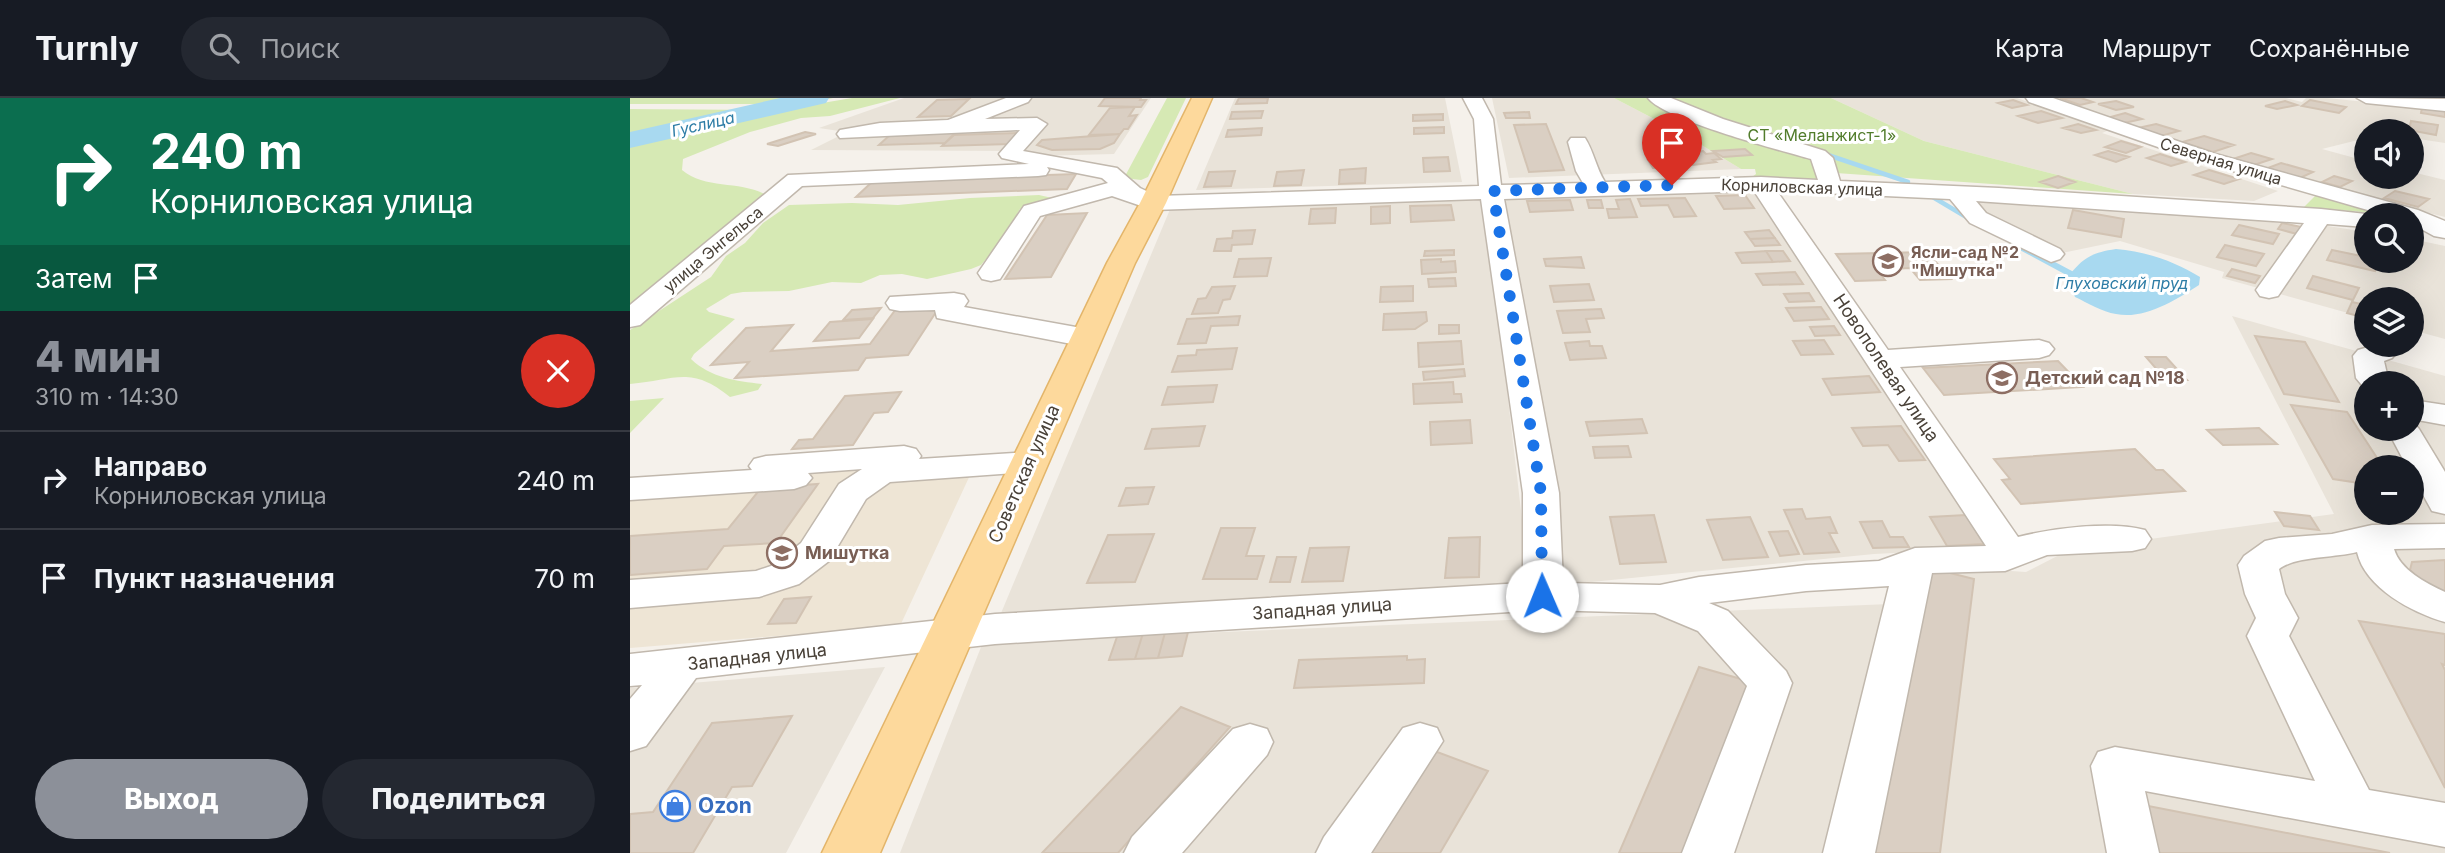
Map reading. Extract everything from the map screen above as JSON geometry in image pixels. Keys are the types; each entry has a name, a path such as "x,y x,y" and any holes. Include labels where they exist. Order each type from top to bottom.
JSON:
{"main road":[{"name":"Советская улица","path":"851,853 1121,262 1143,198 1202,98"}],"street":[{"path":"951,126 1022,98"},
{"path":"1472,98 1482,112 1486,161 1541,493 1542,596"},
{"path":"1657,98 1688,114 1725,128 1818,155 1823,158 1830,186"},
{"name":"Северная улица","path":"2035,98 2205,158 2364,203"},
{"path":"2366,98 2445,105"},
{"path":"846,134 880,129 1037,124 1009,154 1109,173 1143,198"},
{"path":"1578,142 1587,171 1597,187"},
{"name":"улица Энгельса","path":"630,318 796,180 1032,171 1074,166"},
{"name":"Корниловская улица","path":"991,272 1032,211 1111,189 1143,198 1761,184 1957,193 2354,219"},
{"name":"Новополевая улица","path":"1761,184 2010,553"},
{"path":"2269,290 2309,215 2293,206 2309,188"},
{"path":"1957,193 1978,218 2050,254"},
{"name":"Северная улица","path":"2424,221 2444,231"},
{"path":"2424,228 2444,231"},
{"path":"900,303 954,301 947,312 1087,338"},
{"path":"1881,359 2039,349"},
{"path":"2424,412 2445,415"},
{"path":"2410,441 2445,503"},
{"path":"766,466 1033,455"},
{"path":"630,489 881,472 1033,455"},
{"path":"630,594 759,583 785,575 815,552 852,492 881,472"},
{"path":"2351,807 2268,636 2277,618 2266,594 2258,565 2279,550 2332,546 2372,537 2445,536"},
{"path":"2372,537 2378,560 2408,591 2445,608"},
{"name":"Западная улица","path":"630,670 995,629 1542,596 1660,599 1699,591 1806,578 1885,574 1915,561 2005,558 2010,553 2034,544 2132,539"},
{"path":"1849,853 1915,561"},
{"path":"1660,599 1713,621 1770,683 1708,853"},
{"path":"630,733 681,666"},
{"path":"1342,853 1420,741"},
{"path":"1150,853 1250,742"},
{"path":"2133,853 2115,766 2445,825"}],"shaded area":[{"path":"904,98 1151,98 1114,154 1035,156 1012,151 811,150 839,136 839,131 819,128"},
{"path":"1235,98 1445,98 1462,182 1196,190"},
{"path":"1492,98 1614,98 1685,135 1741,169 1509,178"},
{"path":"1831,98 2017,98 2109,130 2102,133 2278,191 2254,201 2133,194 1924,141"},
{"path":"2043,98 2286,98 2302,102 2306,98 2327,98 2445,110 2445,143 2424,140 2424,119 2354,119 2354,141 2322,149 2354,158 2354,189 2424,189 2424,175 2445,180 2445,217 2424,212 2424,203 2390,203 2268,172"},
{"path":"1753,188 1991,548 1874,554 1561,585 1501,195"},
{"path":"1484,193 1530,588 999,618 1171,207"},
{"path":"1976,201 2256,219 2301,227 2328,226 2354,230 2354,273 2424,273 2424,242 2445,246 2445,339 2424,333 2424,287 2354,287 2354,315 2222,278 2224,272 2120,241 2062,253 1983,215"},
{"path":"2232,316 2354,350 2354,357 2378,357 2445,376 2445,853 900,853 983,642 1889,604 1921,565 2026,572 2069,550 2334,514"},
{"name":"Мишутка","path":"978,458 900,626 630,648 630,480"},
{"path":"885,667 786,853 630,853 630,688"}],"green space":[{"path":"630,98 833,98 805,104 630,104"},
{"path":"852,98 900,98 830,116 801,118 750,132 683,159 682,170 703,181 750,189 771,198 725,244 630,304 630,109 781,110"},
{"path":"1167,98 1186,98 1148,177 1141,180 1124,178"},
{"name":"СТ «Меланжист-1»","path":"1614,98 1831,98 1924,141 2133,194 1822,172 1819,179 1752,177 1756,174 1755,169 1741,169 1685,135"},
{"path":"1039,195 1052,198 1020,209 1000,243 981,265 971,269 927,279 902,274 880,275 861,283 832,282 789,291 743,292 731,294 706,309 735,319 691,359 715,374 733,380 762,384 758,390 730,397 704,381 682,377 630,384 630,330 711,277 726,256 745,243 763,223 789,205 898,205"},
{"path":"2316,195 2354,204 2354,211 2304,207"},
{"path":"664,398 630,433 630,401"}],"water":[{"name":"Глуховский пруд","path":"2116,249 2138,252 2171,262 2200,277 2199,285 2170,302 2138,314 2111,313 2075,297 2067,278 2083,261 2093,255"}],"building":[{"path":"1105,98 1146,100 1141,107 1099,106"},
{"path":"1239,98 1268,98 1267,103 1236,104"},
{"path":"2060,98 2081,98 2093,102 2080,105"},
{"path":"969,99 951,116 918,117 937,100"},
{"path":"2013,100 2027,105 2012,108 1998,103"},
{"path":"2310,100 2346,107 2339,113 2302,106"},
{"path":"2116,101 2134,107 2116,110 2098,104"},
{"path":"2285,101 2297,105 2277,109 2265,106"},
{"path":"1135,107 1129,116 1137,115 1128,129 1124,129 1120,134 1089,135 1110,108"},
{"path":"2422,108 2445,111 2445,117 2421,113"},
{"path":"1263,111 1261,118 1230,119 1232,112"},
{"path":"2041,111 2062,118 2038,123 2018,116"},
{"path":"1529,112 1530,118 1506,118 1504,113"},
{"path":"2125,113 2142,119 2124,123 2107,118"},
{"path":"1443,114 1443,120 1413,121 1413,115"},
{"path":"2424,123 2438,125 2436,135 2424,133"},
{"path":"1546,124 1564,170 1529,172 1514,125"},
{"path":"2078,124 2096,130 2081,133 2063,128"},
{"path":"2156,124 2179,131 2161,136 2138,128"},
{"path":"1444,127 1444,133 1414,134 1414,128"},
{"path":"1262,128 1261,135 1226,137 1228,130"},
{"path":"805,132 816,134 778,146 767,144"},
{"path":"956,132 945,143 879,145 891,134"},
{"path":"1020,133 1010,144 942,146 954,135"},
{"path":"1120,134 1114,143 1100,149 1052,150 1037,145 1042,140"},
{"path":"2204,136 2234,145 2213,152 2182,142"},
{"path":"2121,141 2141,147 2126,153 2105,147"},
{"path":"1745,149 1752,155 1723,157 1713,151"},
{"path":"1703,151 1706,154 1714,153 1721,159 1693,165 1679,154"},
{"path":"2108,151 2129,157 2116,162 2095,155"},
{"path":"2251,153 2272,159 2254,165 2233,159"},
{"path":"2160,154 2185,162 2171,166 2147,158"},
{"path":"1448,157 1450,171 1424,172 1423,158"},
{"path":"1667,159 1672,167 1653,168 1648,160"},
{"path":"2281,163 2313,172 2300,178 2268,168"},
{"path":"1366,168 1365,183 1339,184 1340,170"},
{"path":"1304,170 1301,185 1274,186 1277,172"},
{"path":"2209,170 2239,179 2224,184 2194,175"},
{"path":"1235,171 1231,186 1204,187 1209,172"},
{"path":"1076,174 1067,189 856,197 873,181"},
{"path":"2058,176 2075,182 2058,188 2040,182"},
{"path":"2334,176 2352,181 2340,187 2322,182"},
{"path":"2395,191 2429,199 2424,203 2403,203 2384,198"},
{"path":"1745,195 1754,208 1724,209 1716,196"},
{"path":"1685,198 1696,216 1674,217 1668,205 1641,206 1638,199"},
{"path":"1630,199 1637,217 1609,218 1607,209 1619,209 1616,200"},
{"path":"1570,200 1573,210 1530,212 1527,201"},
{"path":"1587,200 1601,200 1603,208 1589,208"},
{"path":"1451,205 1454,220 1411,222 1410,206"},
{"path":"1390,206 1390,223 1371,224 1371,207"},
{"path":"1336,208 1335,223 1309,224 1311,209"},
{"path":"2073,210 2124,219 2121,237 2068,228"},
{"path":"1087,213 1051,277 1005,279 1047,215"},
{"path":"2282,223 2301,227 2297,234 2278,229"},
{"path":"2239,225 2279,234 2273,244 2232,235"},
{"path":"1255,230 1252,244 1232,245 1231,251 1214,251 1217,239 1232,238 1233,231"},
{"path":"1769,230 1775,238 1750,239 1745,232"},
{"path":"1775,238 1780,245 1755,246 1750,239"},
{"path":"2225,245 2264,254 2256,266 2217,257"},
{"path":"1454,250 1454,255 1424,256 1425,251"},
{"path":"2332,250 2354,255 2354,266 2327,260"},
{"path":"1766,251 1773,262 1742,263 1736,253"},
{"path":"1766,251 1783,251 1790,261 1773,262"},
{"name":"Ясли-сад №2 \"Мишутка\"","path":"1927,252 1951,279 1920,280 1910,268 1877,270 1885,280 1855,281 1836,254"},
{"path":"1581,257 1584,268 1546,266 1544,259"},
{"path":"1271,258 1267,276 1234,277 1239,259"},
{"path":"1441,259 1441,262 1455,261 1456,272 1422,274 1421,260"},
{"path":"2232,269 2260,276 2255,283 2227,276"},
{"path":"1795,272 1803,284 1763,285 1756,274"},
{"path":"2313,276 2355,287 2353,300 2307,288"},
{"path":"1455,278 1456,286 1429,287 1428,279"},
{"path":"1589,284 1594,300 1554,302 1550,286"},
{"path":"1235,286 1230,299 1223,300 1218,313 1192,314 1198,299 1206,298 1212,287"},
{"path":"1413,286 1413,301 1380,302 1381,287"},
{"path":"1809,293 1814,301 1789,302 1784,294"},
{"path":"2352,302 2354,302 2354,315 2347,313"},
{"path":"940,306 908,355 866,358 858,370 735,378 749,362 711,365 746,328 793,325 771,351 870,344 896,309"},
{"path":"1821,307 1829,319 1794,321 1786,308"},
{"path":"881,308 873,318 843,320 852,310"},
{"path":"1601,309 1604,318 1586,319 1590,332 1563,333 1557,311"},
{"path":"1426,312 1427,321 1415,329 1383,330 1384,314"},
{"path":"1240,316 1238,325 1211,326 1206,343 1178,344 1187,319"},
{"path":"873,319 859,338 814,341 830,322"},
{"path":"1439,325 1459,325 1459,333 1439,334"},
{"path":"1834,326 1840,335 1815,336 1810,327"},
{"path":"2255,336 2305,342 2339,402 2284,394"},
{"path":"1824,340 1833,354 1801,355 1793,341"},
{"path":"1461,341 1463,364 1419,367 1418,343"},
{"path":"1589,341 1590,346 1602,346 1606,358 1570,360 1565,343"},
{"path":"1237,348 1232,369 1172,372 1178,356 1196,355 1197,350"},
{"path":"2146,357 2166,357 2187,380 2166,380"},
{"name":"Детский сад №18","path":"2058,361 2083,387 1944,395 1923,368"},
{"path":"1464,369 1465,376 1424,380 1423,372"},
{"path":"1869,376 1880,392 1832,395 1823,379"},
{"path":"1453,382 1454,394 1461,394 1462,402 1414,404 1413,384"},
{"path":"1217,385 1213,402 1162,405 1168,387"},
{"path":"901,392 888,412 874,413 853,445 792,449 799,440 813,439 845,396"},
{"path":"2291,405 2347,412 2354,423 2354,441 2366,441 2375,455 2354,455 2354,482 2333,479"},
{"path":"1642,419 1647,433 1590,436 1586,422"},
{"path":"1470,420 1472,443 1431,445 1430,422"},
{"path":"1205,426 1199,446 1145,449 1152,429"},
{"path":"1901,426 1925,460 1899,461 1888,445 1863,446 1852,428"},
{"path":"2259,428 2277,444 2223,445 2207,430"},
{"path":"1628,446 1631,457 1595,458 1593,447"},
{"path":"2135,449 2156,470 2163,470 2185,491 2021,504 2002,480 2010,479 1994,459"},
{"path":"818,484 776,543 724,546 707,569 630,575 630,536 728,529 761,488"},
{"path":"1154,487 1148,504 1119,506 1126,488"},
{"path":"1802,509 1806,519 1830,517 1837,533 1829,533 1839,552 1804,554 1784,510"},
{"path":"2275,512 2310,516 2319,530 2284,526"},
{"path":"1654,515 1666,562 1620,564 1610,517"},
{"path":"1966,515 1984,544 1947,546 1930,517"},
{"path":"1750,517 1768,557 1723,560 1707,520"},
{"path":"1882,521 1890,537 1903,537 1909,547 1873,548 1860,522"},
{"path":"1221,528 1255,528 1246,556 1264,556 1257,579 1203,579"},
{"path":"1788,531 1799,554 1780,556 1769,532"},
{"path":"1154,534 1135,582 1087,583 1108,535"},
{"path":"1480,537 1479,577 1445,578 1449,538"},
{"path":"1349,547 1343,581 1302,582 1310,548"},
{"path":"1277,557 1296,557 1290,582 1270,582"},
{"path":"2445,560 2444,602 2410,570 2412,562"},
{"path":"1926,567 1974,579 1940,853 1875,853"},
{"path":"811,597 796,623 768,624 784,599"},
{"path":"2359,621 2445,634 2445,665 2442,664 2445,670 2445,788"},
{"path":"1189,628 1182,656 1158,658 1166,629"},
{"path":"1166,629 1158,658 1135,659 1144,630"},
{"path":"1144,630 1135,659 1109,660 1119,631"},
{"path":"1407,656 1407,660 1425,659 1424,683 1294,688 1299,660"},
{"path":"1699,667 1755,683 1692,853 1619,853"},
{"path":"1181,707 1230,727 1118,853 1042,853"},
{"path":"792,716 752,786 732,787 693,853 630,853 630,814 653,812 712,723"},
{"path":"1429,749 1488,771 1440,853 1361,853"},
{"path":"2138,804 2390,853 2150,853"}],"waterway":[{"name":"Гуслица","path":"630,140 727,116 817,98"},
{"path":"1822,153 1908,182"},
{"path":"1931,196 1973,221 1970,219"},
{"path":"2015,244 2071,274"}],"place":[{"name":"Ясли-сад №2 \"Мишутка\"","path":"1888,261"},
{"name":"Детский сад №18","path":"2002,378"},
{"name":"Мишутка","path":"782,553"},
{"name":"Ozon","path":"675,806"}],"route":[{"path":"1542,596 1541,493 1493,191 1672,185"}]}
